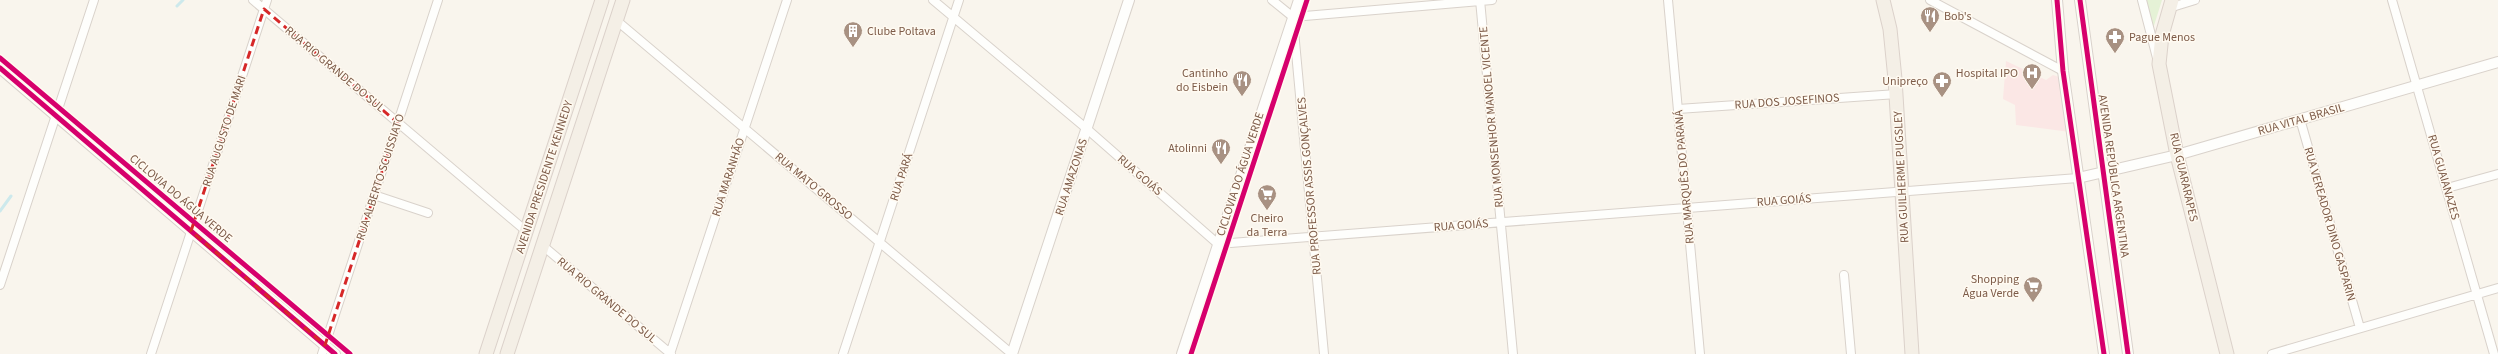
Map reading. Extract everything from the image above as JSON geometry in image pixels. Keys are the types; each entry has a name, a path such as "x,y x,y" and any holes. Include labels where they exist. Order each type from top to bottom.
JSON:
{"main road":[{"name":"AVENIDA PRESIDENTE KENNEDY","path":"507,354 623,0"},
{"name":"RUA GUILHERME PUGSLEY","path":"1883,0 1892,46 1896,94 1912,354"},
{"name":"AVENIDA PRESIDENTE KENNEDY","path":"486,354 599,2"},
{"path":"2159,64 2162,35 2171,4"},
{"name":"RUA GUARARAPES","path":"2159,64 2177,155 2227,354"}],"street":[{"path":"0,285 94,0"},
{"name":"RUA RIO GRANDE DO SUL","path":"253,0 526,232"},
{"name":"RUA AUGUSTO DE MARI","path":"150,354 267,0"},
{"name":"RUA ALBERTO SCUISSIATO","path":"324,350 438,0"},
{"name":"RUA MARANHÃO","path":"670,354 787,0"},
{"name":"RUA GOIÁS","path":"933,0 1086,128 1218,244 2078,178"},
{"name":"RUA PARÁ","path":"843,354 959,0"},
{"name":"RUA AMAZONAS","path":"1012,354 1129,0"},
{"path":"1272,0 1293,17 1492,0"},
{"path":"1182,354 1299,0"},
{"name":"RUA MONSENHOR MANOEL VICENTE","path":"1480,0 1513,354"},
{"name":"RUA MARQUÊS DO PARANÁ","path":"1668,0 1700,354"},
{"path":"1930,0 2063,71"},
{"path":"2058,0 2063,71 2104,354"},
{"name":"AVENIDA REPÚBLICA ARGENTINA","path":"2080,0 2128,354"},
{"name":"RUA GUARARAPES","path":"2142,0 2159,64"},
{"path":"2171,4 2195,0"},
{"name":"RUA GUAIANAZES","path":"2392,0 2494,354"},
{"name":"RUA PROFESSOR ASSIS GONÇALVES","path":"1293,17 1324,354"},
{"name":"RUA MATO GROSSO","path":"616,20 745,127 1012,354"},
{"name":"RUA VITAL BRASIL","path":"2078,178 2177,155 2498,62"},
{"path":"0,68 191,231 324,350 336,354"},
{"name":"RUA DOS JOSEFINOS","path":"1678,109 1896,94"},
{"name":"RUA VEREADOR DINO GASPARIN","path":"2300,119 2360,328"},
{"path":"2447,188 2498,174"},
{"path":"374,196 428,213"},
{"name":"RUA RIO GRANDE DO SUL","path":"542,245 670,354"},
{"path":"1844,275 1851,354"},
{"path":"2272,354 2498,288"}],"highlighted area":[{"path":"264,9 398,123 325,345 191,231"}],"shaded area":[{"name":"Hospital IPO","path":"2006,61 2046,80 2053,75 2059,77 2070,132 2016,125 2015,105 2003,99"}],"green space":[{"path":"2146,0 2162,0 2152,32"}],"waterway":[{"path":"177,6 183,0"},
{"path":"0,211 11,196"}],"cycle path":[{"name":"CICLOVIA DO ÁGUA VERDE","path":"1191,354 1307,0"},
{"path":"2057,0 2063,71 2104,354"},
{"path":"2080,0 2128,354"},
{"name":"CICLOVIA DO ÁGUA VERDE","path":"0,58 350,354"},
{"path":"0,68 335,354"}],"place":[{"name":"Bob's","path":"1930,33"},
{"name":"Clube Poltava","path":"853,48"},
{"name":"Pague Menos","path":"2115,54"},
{"name":"Hospital IPO","path":"2032,90"},
{"name":"Cantinho do Eisbein","path":"1242,97"},
{"name":"Unipreço","path":"1942,98"},
{"name":"Atolinni","path":"1221,165"},
{"name":"Cheiro da Terra","path":"1267,211"},
{"name":"Shopping Água Verde","path":"2033,303"}]}
